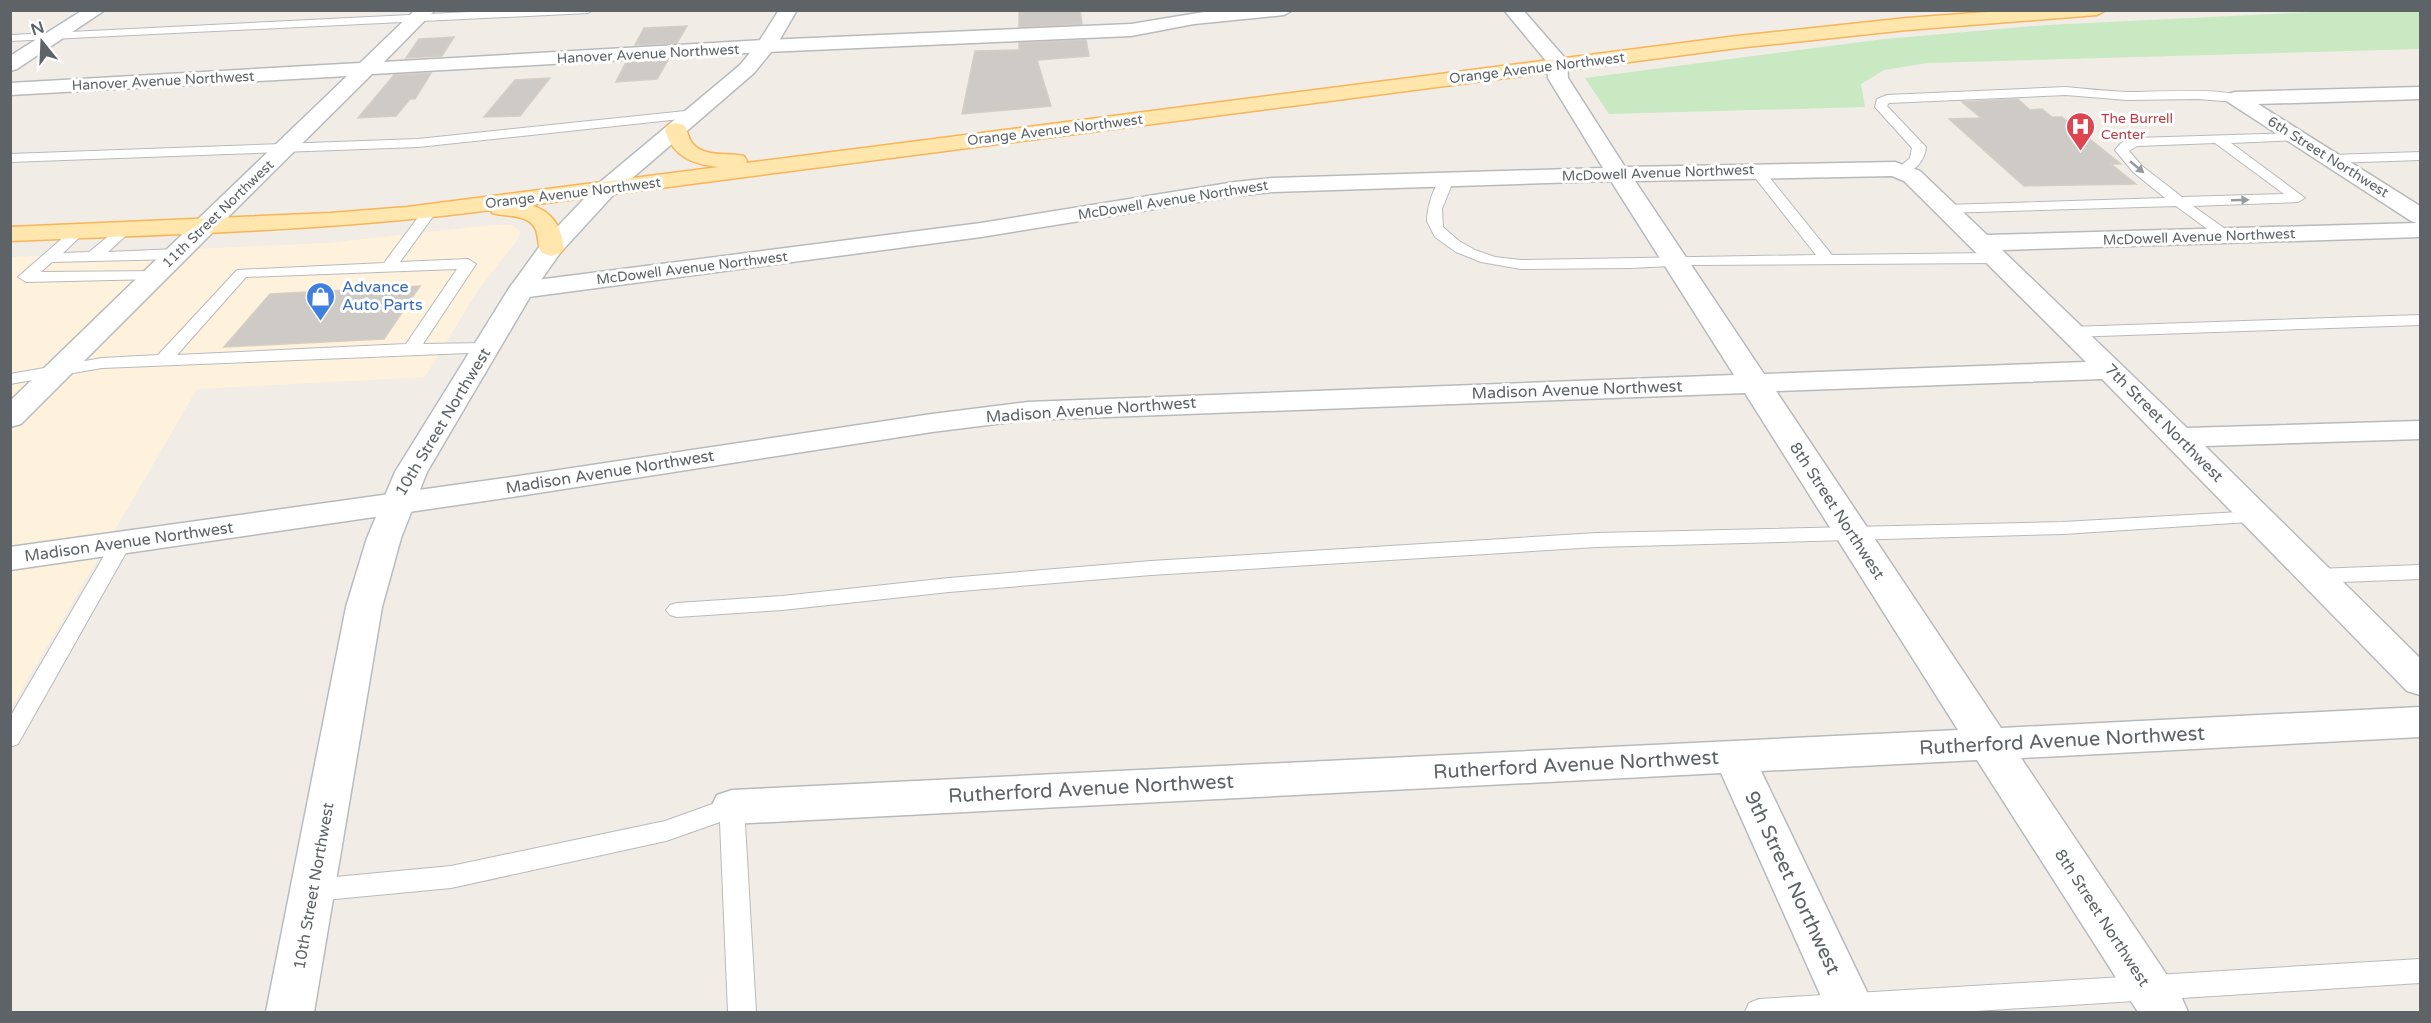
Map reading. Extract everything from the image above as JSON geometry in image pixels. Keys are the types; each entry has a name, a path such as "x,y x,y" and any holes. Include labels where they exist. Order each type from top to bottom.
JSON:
{"main road":[{"name":"Orange Avenue Northwest","path":"10,234 330,220 430,211 1835,31 2097,10"},
{"path":"676,130 678,143 686,152 706,159 806,163"},
{"path":"463,207 506,208 530,213 544,220 551,231 551,248"}],"street":[{"path":"10,65 96,10"},
{"name":"10th Street Northwest","path":"290,1012 365,605 395,503 411,472 521,290 551,248 607,188 747,69 766,46 788,10"},
{"name":"Hanover Avenue Northwest","path":"10,89 766,46 1131,30 1194,18 1284,10"},
{"name":"8th Street Northwest","path":"1513,10 1557,61 1558,78 1574,106 2156,1001"},
{"name":"11th Street Northwest","path":"10,418 422,15"},
{"path":"2235,98 2421,93"},
{"name":"6th Street Northwest","path":"2235,98 2421,216"},
{"name":"McDowell Avenue Northwest","path":"521,290 981,230 1235,189 1273,185 1884,167 1902,171"},
{"name":"7th Street Northwest","path":"1902,171 1912,176 2110,370 2421,681"},
{"name":"McDowell Avenue Northwest","path":"1986,250 2226,236 2421,230"},
{"name":"Madison Avenue Northwest","path":"10,559 512,487 932,423 1028,411 2110,370"},
{"path":"2179,438 2421,430"},
{"name":"Rutherford Avenue Northwest","path":"732,807 1989,746 2421,722"},
{"name":"9th Street Northwest","path":"1734,757 1850,1008"}],"lane":[{"path":"10,39 422,15 588,10"},
{"path":"1902,171 1914,163 1919,155 1919,147 1881,107 1881,102 1887,99 2066,91 2127,96 2198,95 2235,98"},
{"path":"10,158 418,143 696,114"},
{"path":"2226,236 2124,157 2122,150 2127,145 2136,142 2297,137"},
{"path":"1945,209 2298,198 2217,139"},
{"path":"2332,159 2421,156"},
{"path":"1756,170 1828,260"},
{"path":"1448,179 1434,211 1435,225 1442,234 1473,255 1494,261 1530,265 1661,264 1828,260 1986,250"},
{"path":"388,268 430,211"},
{"path":"94,256 126,229"},
{"path":"79,231 26,277 156,274"},
{"path":"48,258 177,254"},
{"path":"110,275 133,255"},
{"path":"162,361 242,273 468,264 411,349"},
{"path":"428,324 418,316 428,300 457,281"},
{"path":"2070,332 2421,320"},
{"path":"10,379 102,363 411,349 486,348"},
{"path":"677,610 782,603 949,585 1151,568 1597,540 2062,528 2258,517"},
{"path":"10,738 122,542"},
{"path":"2316,576 2421,573"},
{"path":"314,890 451,878 666,831 732,807 742,1012"},
{"path":"1759,1012 2156,1001 2421,971"}],"shaded area":[{"path":"511,225 520,231 518,239 478,290 425,377 197,389 11,708 11,257 328,243"}],"green space":[{"path":"2334,11 2420,11 2420,49 1927,63 1884,70 1861,84 1865,107 1609,114 1585,78 1884,39 2047,25"}],"building":[{"path":"1019,10 1080,10 1082,24 1019,27"},
{"path":"687,26 677,43 635,45 644,28"},
{"path":"454,37 442,56 406,58 419,39"},
{"path":"1086,40 1089,56 1037,60 1051,106 962,114 975,51 1019,50 1019,43"},
{"path":"668,60 657,79 616,82 626,62"},
{"path":"431,73 415,99 410,99 396,116 358,118 394,75"},
{"path":"550,78 520,116 484,117 515,80"},
{"name":"The Burrell Center","path":"2018,99 2030,110 2042,109 2052,117 2062,117 2121,164 2111,164 2136,184 2024,186 1949,119 1981,118 1962,102"},
{"name":"Advance Auto Parts","path":"420,286 384,339 224,347 270,294"}],"place":[{"name":"The Burrell Center","path":"2080,152"},
{"name":"Advance Auto Parts","path":"321,322"}]}
